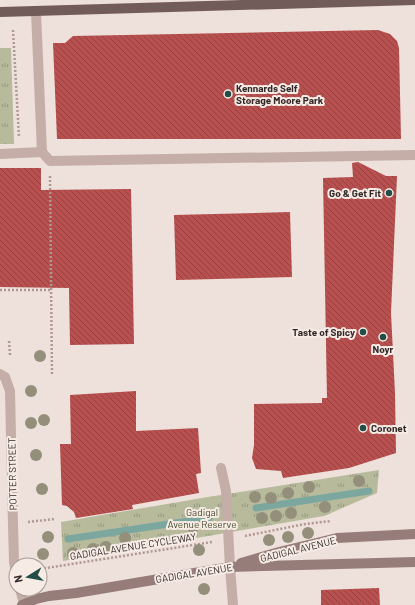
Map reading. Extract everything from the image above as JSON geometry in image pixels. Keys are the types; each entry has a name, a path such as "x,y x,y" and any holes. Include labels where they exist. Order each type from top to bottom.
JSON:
{"main road":[{"path":"0,12 415,0"}],"street":[{"path":"36,12 42,152 50,161 415,155"},
{"path":"0,154 42,152"},
{"name":"POTTER STREET","path":"3,376 10,391 14,557"},
{"path":"222,468 226,491 233,605"},
{"name":"GADIGAL AVENUE","path":"23,604 49,596 76,593 230,567 279,552 337,538 415,534"},
{"name":"GADIGAL AVENUE","path":"230,567 415,562"}],"path":[{"path":"13,30 19,140"},
{"path":"50,161 52,376"},
{"path":"0,290 51,290"},
{"path":"9,341 10,355"},
{"path":"13,525 54,519"},
{"name":"GADIGAL AVENUE CYCLEWAY","path":"48,568 228,539"}],"green space":[{"path":"0,48 11,48 14,144 0,144"},
{"name":"Gadigal Avenue Reserve","path":"379,470 377,493 324,516 63,561 61,522"}],"building":[{"name":"Kennards Self Storage Moore Park","path":"378,30 390,34 397,41 399,48 401,139 57,139 53,43 65,43 73,36"},
{"path":"358,162 386,176 397,176 391,313 396,453 349,468 283,478 281,471 256,469 252,458 254,445 254,404 322,403 322,398 327,398 323,178 353,177 352,163"},
{"path":"0,168 41,168 41,190 131,189 134,344 70,345 69,288 0,287"},
{"path":"290,212 292,277 176,280 174,215"},
{"path":"136,391 136,431 198,428 201,473 196,474 199,493 132,505 133,509 76,518 74,512 67,506 62,505 60,444 71,444 70,395"},
{"path":"379,588 380,605 321,605 321,590"}],"waterway":[{"path":"256,508 369,491"},
{"path":"68,539 209,518"}],"place":[{"name":"Kennards Self Storage Moore Park","path":"228,94"},
{"name":"Go & Get Fit","path":"389,193"},
{"name":"Taste of Spicy","path":"363,332"},
{"name":"Noyr","path":"383,337"},
{"name":"Coronet","path":"363,428"}]}
